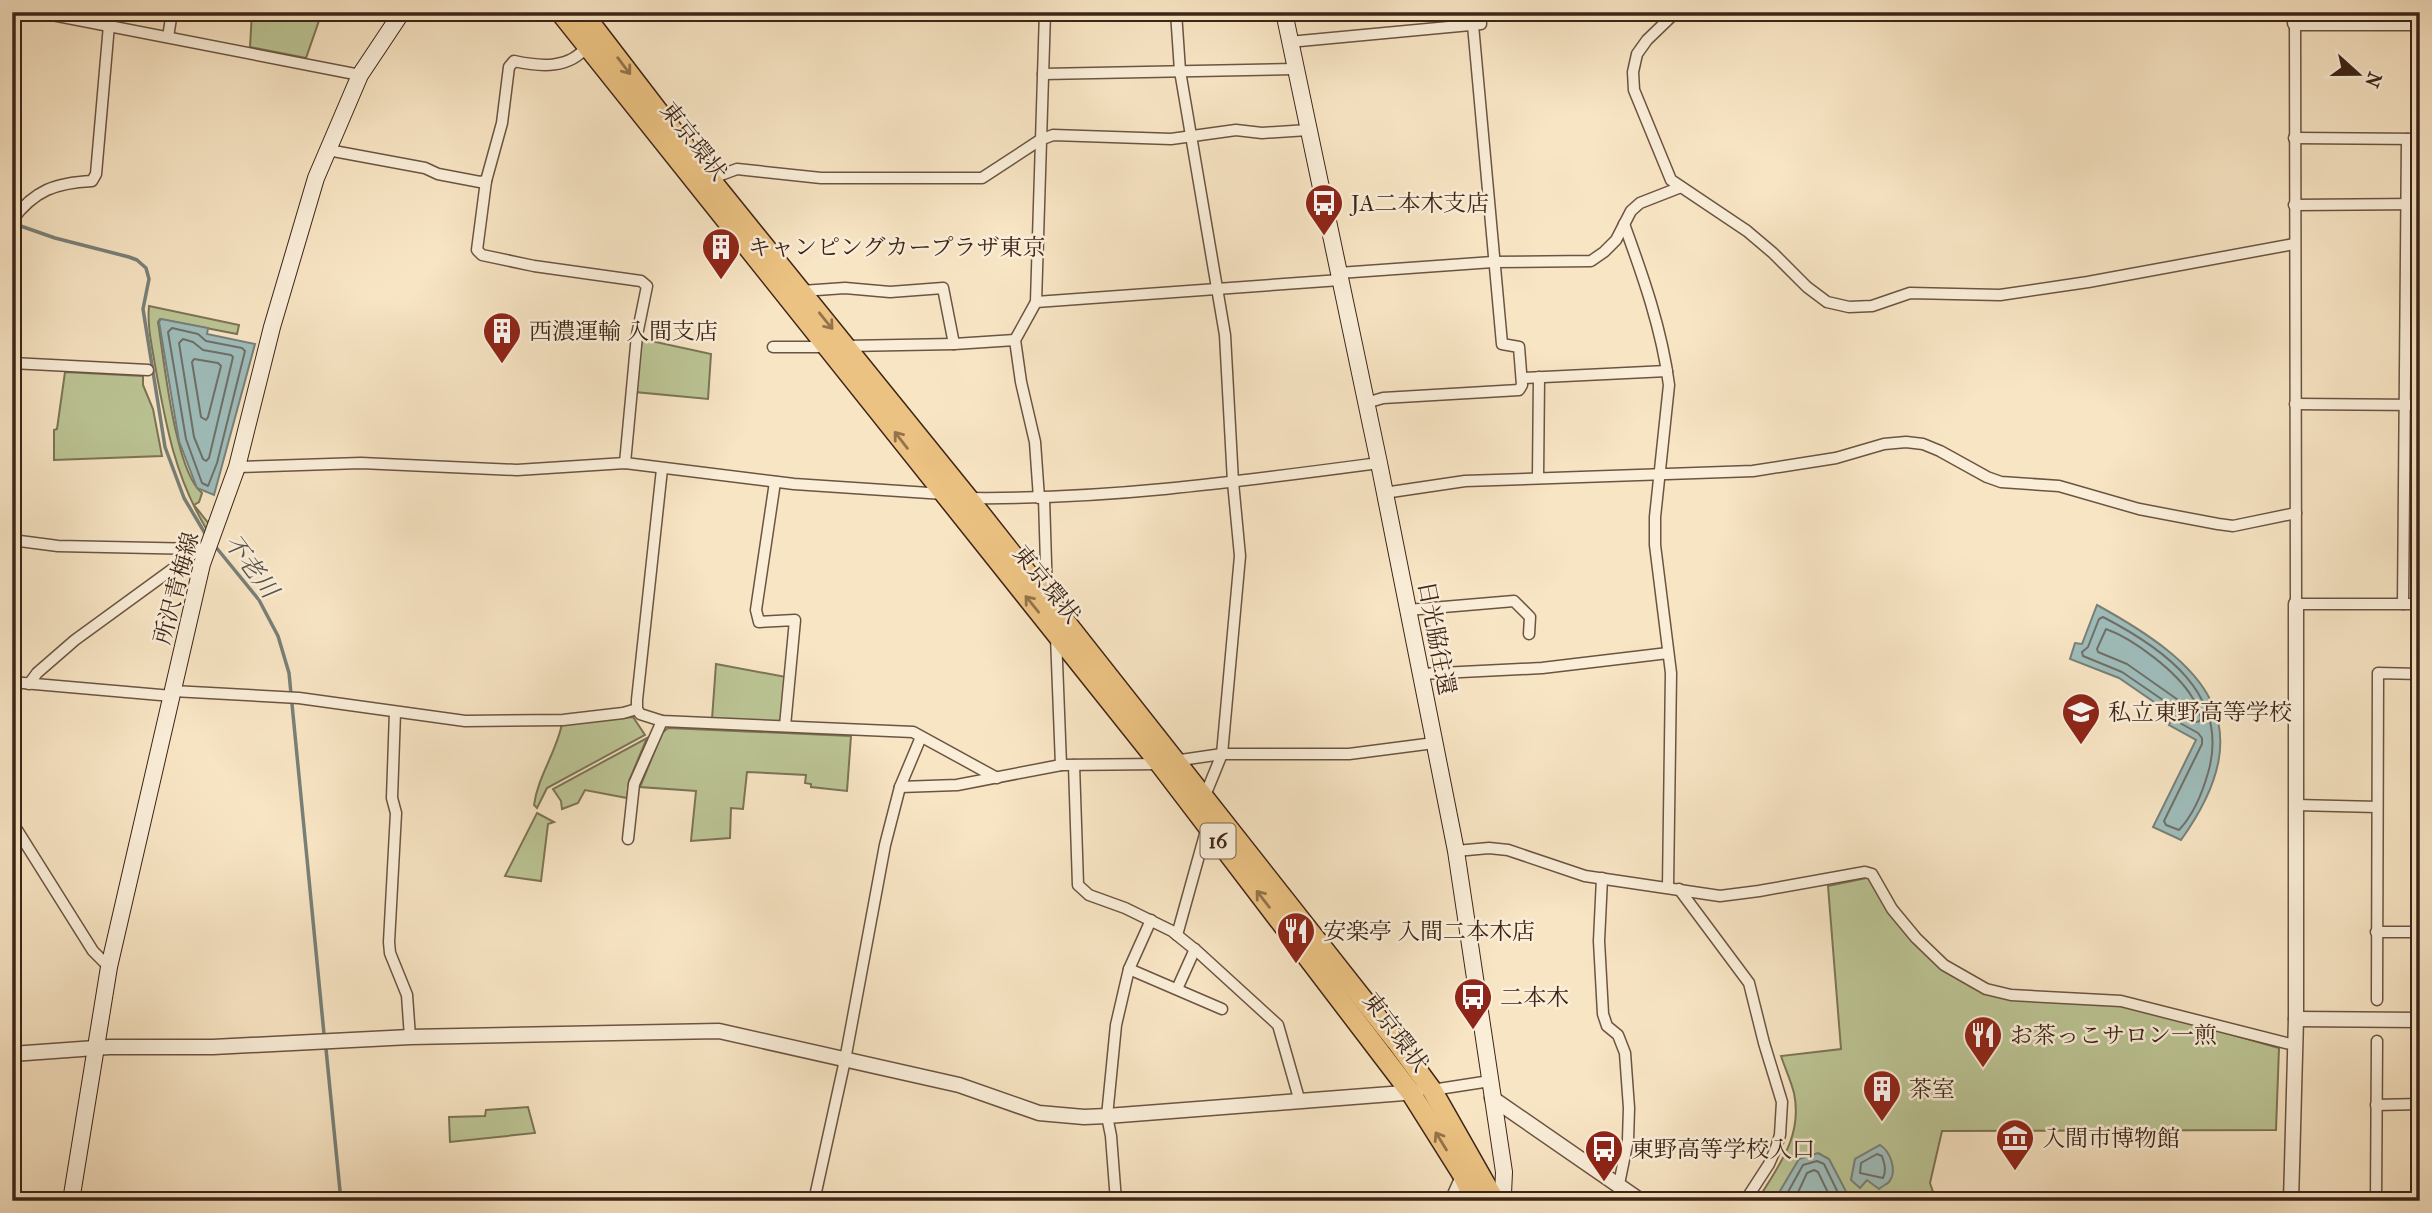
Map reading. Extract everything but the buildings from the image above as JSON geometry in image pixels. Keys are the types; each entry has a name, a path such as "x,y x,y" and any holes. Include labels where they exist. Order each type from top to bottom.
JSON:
{"highway":[{"name":"東京環状","path":"561,12 837,346 968,498 1047,599 1167,762 1206,827 1411,1093 1462,1174 1475,1201"},
{"name":"東京環状","path":"582,12 710,179 802,291 837,346 943,494 1056,634 1167,762 1204,798 1396,1041 1432,1090 1498,1201"}],"main road":[{"name":"所沢青梅線","path":"71,1201 109,967 207,544 237,467 307,203 360,75 402,12"},
{"name":"日光脇往還","path":"1284,13 1379,463 1456,851 1504,1172 1503,1194 1498,1201"}],"street":[{"path":"37,12 360,75"},
{"path":"168,37 172,12"},
{"path":"1045,12 1036,302 1015,340 1021,382 1035,442 1042,498 1047,599"},
{"path":"1176,12 1180,71 1225,335 1240,556 1222,754 1204,798"},
{"path":"1222,12 1284,13"},
{"path":"1289,42 1481,24 1480,12"},
{"path":"1676,12 1647,40 1637,54 1633,72 1634,90 1671,180 1746,231 1827,302 1849,307 1872,306 1910,293 2000,295 2088,282 2294,244"},
{"path":"2291,1201 2296,1019 2295,17 2420,23"},
{"path":"14,218 43,191 68,182 92,181 96,174 109,25"},
{"path":"1366,403 1383,398 1518,390 1522,385 1519,347 1502,344 1474,25"},
{"path":"587,46 580,55 568,62 552,64 514,61 509,67 502,123 486,181 477,250 482,255 534,266 641,281 647,286 637,335 625,463"},
{"path":"1042,74 1295,69"},
{"path":"710,179 737,169 821,178 982,178 1040,140 1053,135 1171,139 1236,130 1262,133 1308,130"},
{"path":"2294,138 2420,139"},
{"path":"2403,604 2407,139"},
{"path":"328,150 425,168 449,176 486,181"},
{"path":"1036,302 1493,262 1591,261 1616,240 1631,211 1640,203 1681,187"},
{"path":"2294,205 2420,204"},
{"path":"1623,224 1645,281 1667,371 1668,407 1655,545 1671,698 1674,888 1749,983 1782,1102 1780,1135 1776,1148 1745,1201"},
{"path":"802,291 845,288 890,292 943,288 954,344"},
{"path":"773,347 954,344 1015,340"},
{"path":"12,363 148,370"},
{"path":"1521,378 1667,371"},
{"path":"1538,477 1539,377"},
{"path":"2295,404 2420,405"},
{"path":"1384,493 1465,481 1753,471 1836,458 1884,444 1906,442 1923,444 1940,451 2001,482 2059,486 2139,509 2218,524 2233,526 2296,513"},
{"path":"237,467 361,463 517,470 625,463 775,482 968,498 1042,498 1233,482 1379,463"},
{"path":"662,469 637,709 640,714 662,721 913,732 997,778"},
{"path":"775,482 756,610 760,622 795,620 785,726"},
{"path":"12,540 58,546 207,544"},
{"path":"29,684 37,673 75,640 207,544"},
{"path":"1408,610 1514,601 1530,617 1529,634"},
{"path":"2297,604 2420,604"},
{"path":"1056,634 1061,765"},
{"path":"1421,674 1542,668 1668,653"},
{"path":"2377,1000 2378,673 2420,674"},
{"path":"12,682 173,693 293,697 465,722 563,720 637,709"},
{"path":"395,712 392,798 396,813 389,943 390,953 407,995 410,1037"},
{"path":"628,839 634,784 662,721"},
{"path":"814,1201 845,1060 885,845 900,787 920,737"},
{"path":"900,787 957,785 1061,765 1167,762 1222,754 1349,754 1434,743"},
{"path":"1074,765 1078,885 1089,895 1151,920 1177,935 1278,1025 1300,1102"},
{"path":"2296,805 2377,807"},
{"path":"12,822 93,951 109,967"},
{"path":"1177,935 1206,827"},
{"path":"1456,851 1489,848 1508,850 1569,872 1720,896 1865,872 1871,874 1892,909 1916,938 1944,965 1986,989 2011,995 2121,1001 2294,1045"},
{"path":"1602,878 1599,941 1603,1014 1607,1026 1618,1035 1625,1053 1629,1108 1628,1140 1619,1184"},
{"path":"1116,1201 1107,1116 1116,1025 1129,969 1151,920"},
{"path":"2376,932 2420,932"},
{"path":"1177,989 1195,949"},
{"path":"1129,969 1222,1009"},
{"path":"2296,1019 2420,1020"},
{"path":"12,1054 94,1048 326,1043 410,1037 719,1031 959,1085 1039,1113 1084,1117 1432,1090 1491,1090 1641,1201"},
{"path":"2376,1201 2377,1041"},
{"path":"2376,1105 2420,1104"},
{"path":"1450,1201 1462,1174"},
{"path":"2346,1201 2406,1201"}],"green space":[{"path":"252,12 322,12 306,58 250,47"},
{"path":"149,306 239,325 237,334 160,319 158,322 172,414 185,463 202,493 199,502 194,505 209,524 207,530 196,510 187,490 173,450 151,343"},
{"path":"642,339 711,354 708,399 635,392"},
{"path":"65,372 143,376 143,385 153,409 162,456 54,460 54,430 57,429"},
{"path":"716,664 786,677 782,718 777,723 712,719"},
{"path":"633,717 645,735 547,788 537,808 534,805 539,784 562,724"},
{"path":"668,728 851,736 847,791 811,787 811,784 805,783 806,775 747,772 743,809 731,808 730,838 691,841 696,791 640,787 662,733"},
{"path":"647,738 629,781 627,798 585,790 578,803 562,809 561,801 553,789"},
{"path":"537,813 554,822 548,824 541,881 505,876"},
{"path":"1871,877 1914,941 1985,992 2120,1003 2279,1048 2276,1130 1942,1131 1930,1183 1936,1201 1757,1201 1787,1150 1795,1124 1794,1093 1781,1056 1841,1049 1828,886"},
{"path":"528,1107 535,1133 450,1142 449,1117 485,1116 486,1110"}],"water":[{"path":"161,319 208,328 207,334 255,344 214,495 197,488 179,441 159,322"},
{"path":"2097,605 2167,650 2193,674 2211,700 2220,729 2218,762 2206,798 2181,840 2153,827 2196,740 2169,725 2173,715 2119,678 2070,659 2075,643 2082,644"},
{"path":"1880,1145 1892,1162 1892,1177 1879,1189 1867,1180 1860,1188 1851,1180 1855,1159"},
{"path":"1818,1153 1829,1159 1851,1201 1774,1201 1799,1159"}],"waterway":[{"name":"不老川","path":"12,223 55,238 129,257 146,268 149,279 143,309 165,447 184,498 206,535"},
{"name":"不老川","path":"215,546 259,600 278,636 289,673 324,1034"},
{"name":"不老川","path":"326,1049 341,1201"}],"place":[{"name":"JA二本木支店","path":"1324,237"},
{"name":"キャンピングカープラザ東京","path":"721,281"},
{"name":"西濃運輸 入間支店","path":"502,365"},
{"name":"私立東野高等学校","path":"2081,746"},
{"name":"安楽亭 入間二本木店","path":"1296,965"},
{"name":"二本木","path":"1473,1031"},
{"name":"お茶っこサロン一煎","path":"1983,1069"},
{"name":"茶室","path":"1882,1123"},
{"name":"入間市博物館","path":"2015,1172"},
{"name":"東野高等学校入口","path":"1604,1183"}]}
